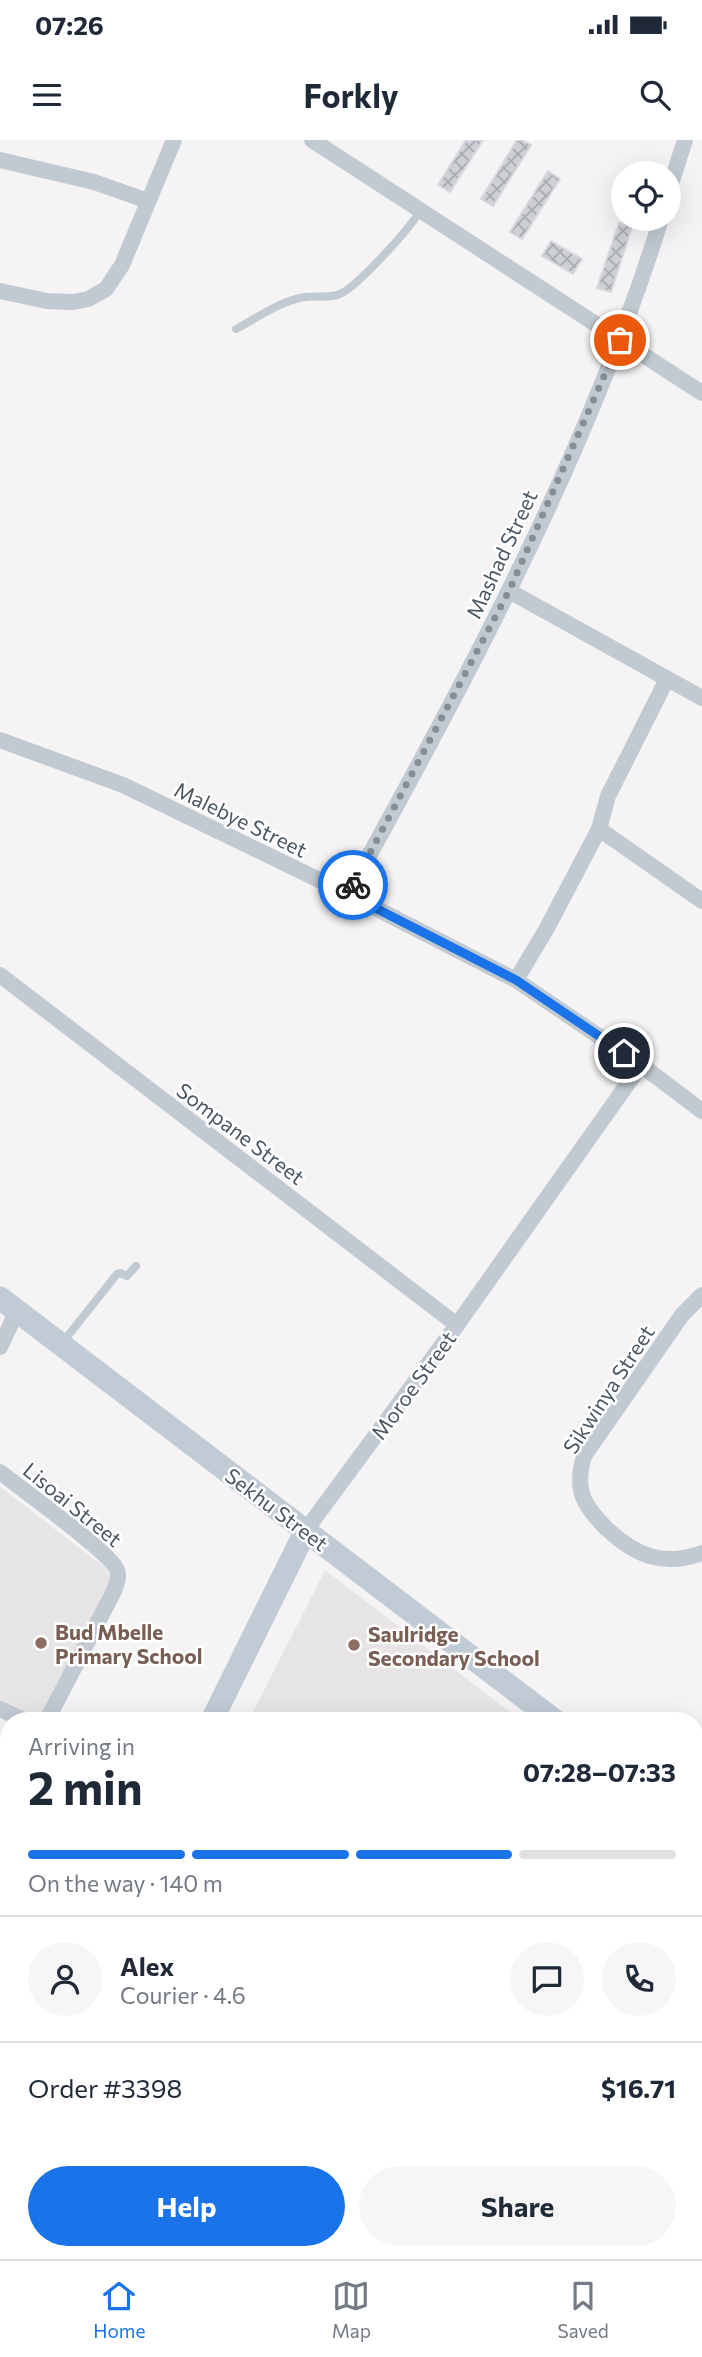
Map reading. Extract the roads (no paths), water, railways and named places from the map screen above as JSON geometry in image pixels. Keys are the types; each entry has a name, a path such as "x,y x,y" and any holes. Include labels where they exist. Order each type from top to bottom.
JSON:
{"street":[{"path":"0,291 59,302 80,302 106,289 122,265 174,140"},
{"path":"312,140 702,393"},
{"path":"678,161 685,140"},
{"path":"0,160 94,183 148,201"},
{"name":"Mashad Street","path":"348,894 509,591 620,340 657,231"},
{"path":"509,591 702,698"},
{"path":"516,980 547,928 599,829 608,796 667,679"},
{"name":"Malebye Street","path":"0,740 123,785 348,894 516,980 641,1065 702,1111"},
{"path":"599,829 702,901"},
{"name":"Sompane Street","path":"0,975 457,1325"},
{"name":"Moroe Street","path":"216,1712 306,1530 457,1325 641,1065"},
{"name":"Sikwinya Street","path":"702,1295 682,1315 584,1456 579,1471 579,1486 590,1512 625,1546 662,1559 677,1559 702,1553"},
{"path":"0,1347 9,1304"},
{"name":"Sekhu Street","path":"9,1304 544,1712"},
{"name":"Lisoai Street","path":"0,1472 96,1547 118,1571 114,1591 51,1712"}],"lane":[{"path":"236,330 276,307 303,297 341,294 362,277 406,232 420,210"},
{"path":"61,1344 117,1274 127,1276 136,1266"}],"place":[{"name":"Bud Mbelle Primary School","path":"41,1643"},
{"name":"Saulridge Secondary School","path":"354,1645"}]}
